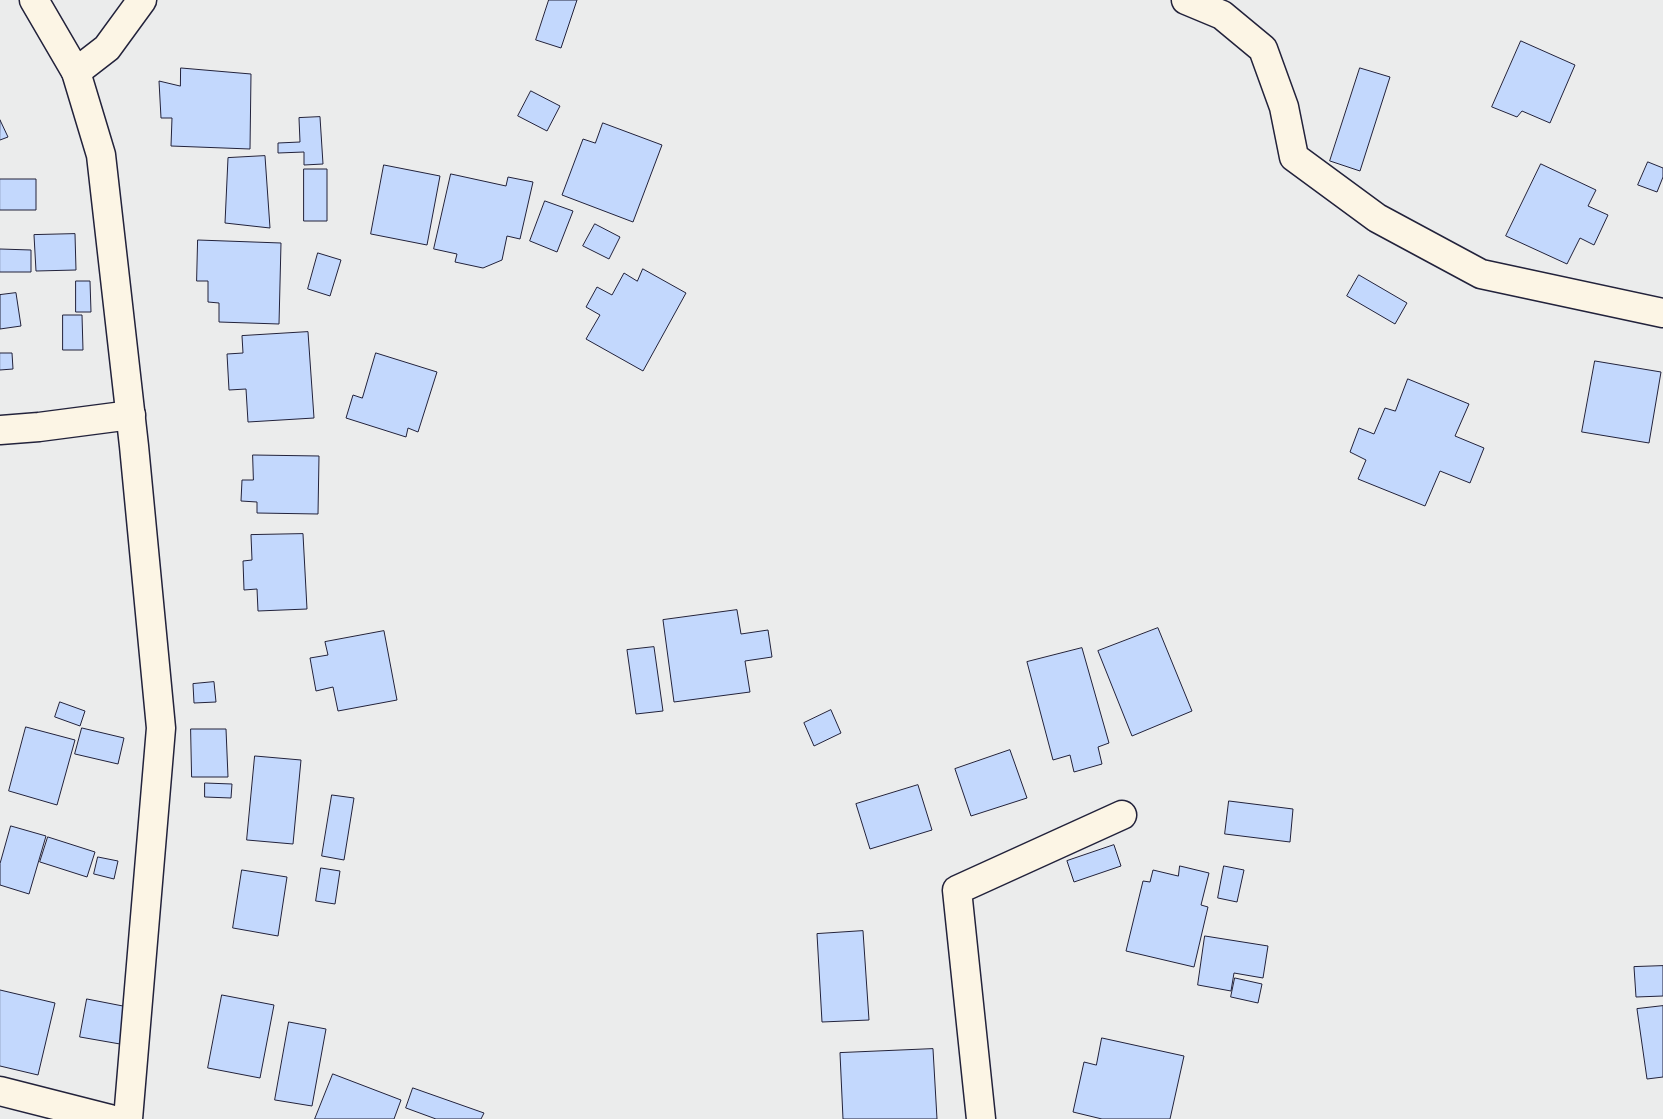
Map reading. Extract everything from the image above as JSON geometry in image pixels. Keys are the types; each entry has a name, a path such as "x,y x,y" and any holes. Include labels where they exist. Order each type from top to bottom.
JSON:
{"street":[{"path":"34,0 76,72 101,155 131,414 160,728 128,1119"},
{"path":"76,72 107,48 142,0"},
{"path":"1186,0 1222,15 1263,49 1284,107 1294,157 1377,218 1481,274 1663,313"},
{"path":"0,430 39,427 131,414"},
{"path":"980,1119 957,890 1122,815"},
{"path":"0,1091 110,1119"}],"building":[{"path":"549,0 577,0 561,48 536,40"},
{"path":"1521,41 1575,65 1550,123 1522,111 1517,117 1492,107"},
{"path":"181,68 251,74 250,149 171,146 172,118 161,118 159,81 180,86"},
{"path":"1360,68 1390,77 1360,171 1330,161"},
{"path":"531,91 560,106 547,131 518,116"},
{"path":"320,117 323,164 304,165 304,152 278,153 278,143 300,142 299,118"},
{"path":"0,120 8,137 0,140"},
{"path":"603,123 662,145 633,222 562,195 583,139 595,143"},
{"path":"265,156 270,228 225,223 228,158"},
{"path":"1648,162 1663,168 1663,177 1657,192 1638,185"},
{"path":"1541,164 1596,190 1588,206 1608,215 1594,245 1580,238 1567,264 1506,236"},
{"path":"384,165 440,176 427,245 371,234"},
{"path":"304,169 327,169 327,221 304,221"},
{"path":"451,174 506,186 508,177 533,182 520,239 507,236 502,260 483,268 455,262 457,254 434,249"},
{"path":"0,179 36,179 36,210 0,210"},
{"path":"545,201 573,211 557,252 530,241"},
{"path":"595,224 620,237 609,259 583,246"},
{"path":"75,234 76,270 36,271 34,235"},
{"path":"198,240 281,243 279,324 219,322 219,303 208,302 208,281 197,281"},
{"path":"0,249 31,250 31,272 0,272"},
{"path":"318,253 341,260 330,296 308,289"},
{"path":"643,269 686,293 643,371 586,339 600,315 586,307 597,287 612,295 624,273 637,281"},
{"path":"1359,275 1407,303 1395,324 1347,296"},
{"path":"76,281 90,281 91,312 76,312"},
{"path":"16,293 21,326 0,329 0,295"},
{"path":"63,315 82,315 83,350 63,350"},
{"path":"308,332 314,418 248,422 246,389 229,390 227,354 243,353 242,336"},
{"path":"0,353 12,353 13,369 0,370"},
{"path":"376,353 437,372 418,432 408,428 406,437 346,418 353,395 362,398"},
{"path":"1595,361 1661,372 1649,443 1582,432"},
{"path":"1408,379 1469,404 1455,436 1484,448 1470,483 1440,471 1425,506 1358,479 1366,460 1350,452 1359,428 1374,434 1385,408 1395,411"},
{"path":"253,455 319,456 318,514 257,513 257,502 241,501 242,480 253,480"},
{"path":"303,534 307,609 258,611 257,589 244,590 243,561 252,560 251,535"},
{"path":"737,610 741,634 768,630 772,657 745,661 750,692 674,702 663,620"},
{"path":"1158,628 1192,711 1132,736 1098,651"},
{"path":"384,631 397,700 338,711 333,687 316,691 310,658 328,655 325,642"},
{"path":"654,647 663,711 636,714 627,650"},
{"path":"1082,648 1109,743 1098,747 1102,764 1074,772 1070,755 1053,760 1027,662"},
{"path":"214,682 216,702 194,703 193,684"},
{"path":"60,702 85,711 80,726 55,717"},
{"path":"831,710 841,733 814,746 804,723"},
{"path":"26,727 75,740 57,805 9,791"},
{"path":"82,728 124,738 118,764 75,754"},
{"path":"191,729 226,729 228,777 192,777"},
{"path":"1010,750 1027,798 971,816 955,769"},
{"path":"255,756 301,760 293,844 247,840"},
{"path":"205,783 232,784 231,798 205,797"},
{"path":"918,785 932,830 870,849 856,804"},
{"path":"332,795 354,798 344,860 322,856"},
{"path":"1229,801 1293,809 1290,842 1225,834"},
{"path":"11,826 46,836 29,894 0,885 0,864"},
{"path":"48,837 95,852 87,877 40,862"},
{"path":"1114,845 1121,866 1074,882 1067,861"},
{"path":"98,857 118,861 114,879 94,874"},
{"path":"1180,866 1209,873 1201,905 1208,907 1194,967 1126,951 1143,881 1150,882 1153,870 1178,876"},
{"path":"1224,866 1244,870 1237,902 1218,898"},
{"path":"321,868 340,871 335,904 316,901"},
{"path":"242,870 287,877 278,936 233,928"},
{"path":"863,931 869,1020 822,1022 817,934"},
{"path":"1205,936 1268,946 1263,978 1234,973 1231,991 1198,985"},
{"path":"1663,966 1663,996 1636,997 1634,967"},
{"path":"1235,978 1262,984 1258,1003 1231,997"},
{"path":"0,990 55,1003 38,1075 0,1066"},
{"path":"222,995 274,1005 260,1078 208,1068"},
{"path":"87,999 128,1007 120,1044 80,1037"},
{"path":"1663,1006 1663,1077 1647,1079 1637,1009"},
{"path":"289,1022 326,1029 312,1106 275,1100"},
{"path":"1102,1038 1184,1056 1170,1119 1102,1119 1073,1112 1084,1062 1096,1065"},
{"path":"933,1049 937,1119 843,1119 840,1053"},
{"path":"333,1074 401,1100 394,1119 315,1119"},
{"path":"413,1088 484,1113 481,1119 436,1119 406,1108"}]}
